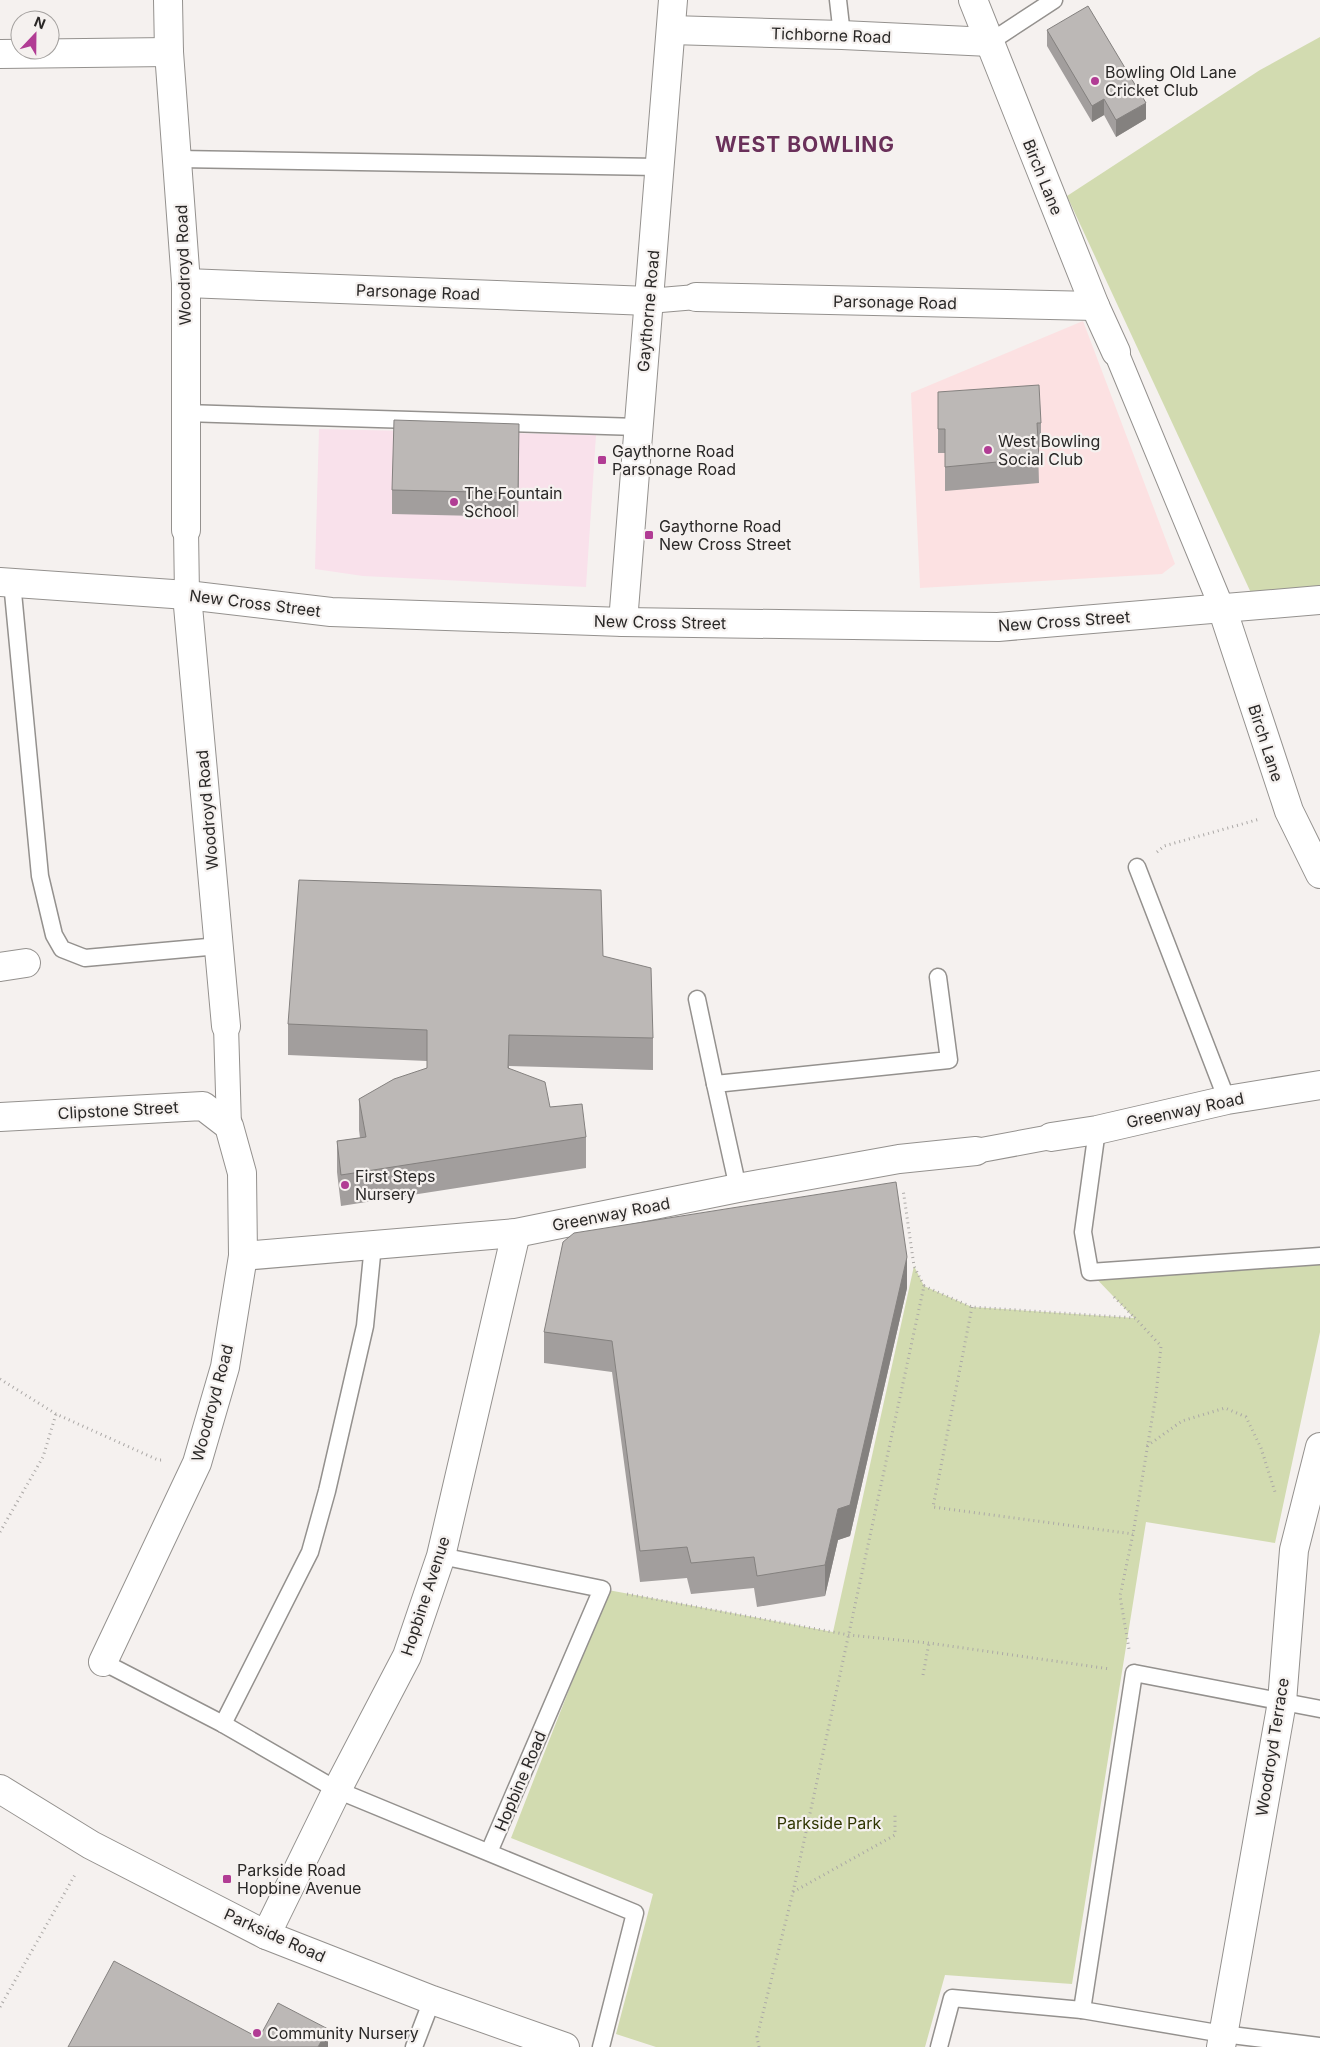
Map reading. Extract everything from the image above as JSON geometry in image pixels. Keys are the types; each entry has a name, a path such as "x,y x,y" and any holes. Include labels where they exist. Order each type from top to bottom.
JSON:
{"street":[{"name":"Woodroyd Road","path":"168,0 169,52 186,283 186,530"},
{"name":"Gaythorne Road","path":"623,622 658,167 673,0"},
{"name":"Birch Lane","path":"973,0 1095,306 1116,352"},
{"name":"Tichborne Road","path":"671,30 842,34 990,42"},
{"path":"0,54 169,52"},
{"name":"Parsonage Road","path":"186,283 649,301"},
{"path":"649,301 696,297"},
{"name":"Parsonage Road","path":"696,297 1095,306"},
{"path":"1116,352 1222,608"},
{"path":"186,530 187,595"},
{"name":"New Cross Street","path":"6,582 187,595 331,612 623,622 998,626 1320,600"},
{"name":"Woodroyd Road","path":"187,595 226,1026"},
{"name":"Birch Lane","path":"1222,608 1289,811 1320,874"},
{"path":"226,1026 228,1126"},
{"name":"Greenway Road","path":"1051,1138 1097,1130 1226,1100 1320,1085"},
{"name":"Clipstone Street","path":"0,1116 203,1106 228,1126"},
{"name":"Woodroyd Road","path":"103,1662 197,1463 225,1367 242,1256 242,1173 228,1126"},
{"path":"976,1151 1051,1138"},
{"name":"Greenway Road","path":"242,1256 516,1233 738,1188 899,1159 976,1151"},
{"name":"Hopbine Avenue","path":"266,1935 337,1790 407,1656 441,1556 516,1233"},
{"name":"Woodroyd Terrace","path":"1222,2041 1282,1702 1294,1550 1320,1448"},
{"name":"Parkside Road","path":"0,1790 91,1845 266,1935 432,2000 565,2047"}],"lane":[{"path":"838,0 842,34"},
{"path":"990,42 1054,0"},
{"path":"178,159 658,167"},
{"path":"185,413 638,427"},
{"path":"6,582 40,876 54,935 62,949 86,958 219,946"},
{"path":"1137,868 1226,1100"},
{"path":"715,1084 949,1060 938,977"},
{"path":"697,999 738,1188"},
{"path":"1097,1130 1083,1232 1090,1272 1320,1256"},
{"path":"223,1724 310,1552 327,1491 366,1326 373,1245"},
{"path":"441,1556 602,1589"},
{"name":"Hopbine Road","path":"601,2047 635,1914 489,1852 602,1589"},
{"path":"103,1662 223,1724 337,1790 489,1852"},
{"path":"1082,2010 1134,1673 1320,1709"},
{"path":"939,2047 952,1998 1082,2010 1222,2041 1320,2046"},
{"path":"414,2047 432,2000"}],"path":[{"path":"1137,868 1164,846 1289,811"},
{"path":"759,2047 757,2037 793,1892 924,1286 914,1266 899,1159"},
{"path":"602,1589 849,1635 929,1643 1134,1673 1120,1596 1133,1534 1146,1446 1156,1395 1162,1346 1135,1318 972,1307 924,1286"},
{"path":"972,1307 933,1508 1133,1534"},
{"path":"0,1379 56,1414 158,1460 197,1463"},
{"path":"1146,1446 1182,1421 1225,1408 1246,1418 1261,1448 1276,1494"},
{"path":"0,1532 42,1457 56,1414"},
{"path":"922,1675 929,1643"},
{"path":"793,1892 895,1835 896,1814"},
{"path":"0,2008 91,1845"}],"shaded area":[{"path":"1083,321 1175,564 1162,574 920,588 911,393"},
{"name":"The Fountain School","path":"319,429 596,435 586,587 363,576 315,569"}],"green space":[{"path":"1320,37 1320,586 1252,595 1067,196 1260,70"},
{"name":"Parkside Park","path":"1320,1256 1320,1332 1275,1543 1146,1522 1072,1984 945,1975 925,2047 656,2047 616,2034 653,1894 511,1838 608,1590 833,1632 914,1266 924,1286 972,1307 1134,1318 1090,1272"}],"building":[{"name":"Bowling Old Lane Cricket Club","path":"1088,6 1146,103 1116,120 1104,99 1092,106 1047,30"},
{"name":"West Bowling Social Club","path":"1039,385 1041,423 1037,423 1039,458 945,467 945,429 938,429 938,392"},
{"path":"394,420 519,424 518,493 392,490"},
{"path":"299,880 601,890 603,956 651,968 653,1038 509,1035 508,1068 545,1082 550,1107 582,1104 586,1137 341,1175 337,1141 366,1137 359,1099 394,1079 427,1068 427,1030 288,1024"},
{"path":"896,1182 907,1257 850,1505 838,1509 825,1565 757,1576 754,1557 691,1563 687,1547 640,1551 612,1341 544,1332 563,1242 574,1233"},
{"path":"114,1961 259,2038 278,2003 328,2029 318,2047 68,2047"}],"place":[{"name":"Bowling Old Lane Cricket Club","path":"1095,81"},
{"name":"West Bowling Social Club","path":"988,450"},
{"name":"Gaythorne Road Parsonage Road","path":"602,460"},
{"name":"The Fountain School","path":"454,502"},
{"name":"Gaythorne Road New Cross Street","path":"649,535"},
{"name":"First Steps Nursery","path":"345,1185"},
{"name":"Parkside Road Hopbine Avenue","path":"227,1879"},
{"name":"Community Nursery","path":"257,2033"}],"district":[{"name":"WEST BOWLING","path":"805,144"}]}
